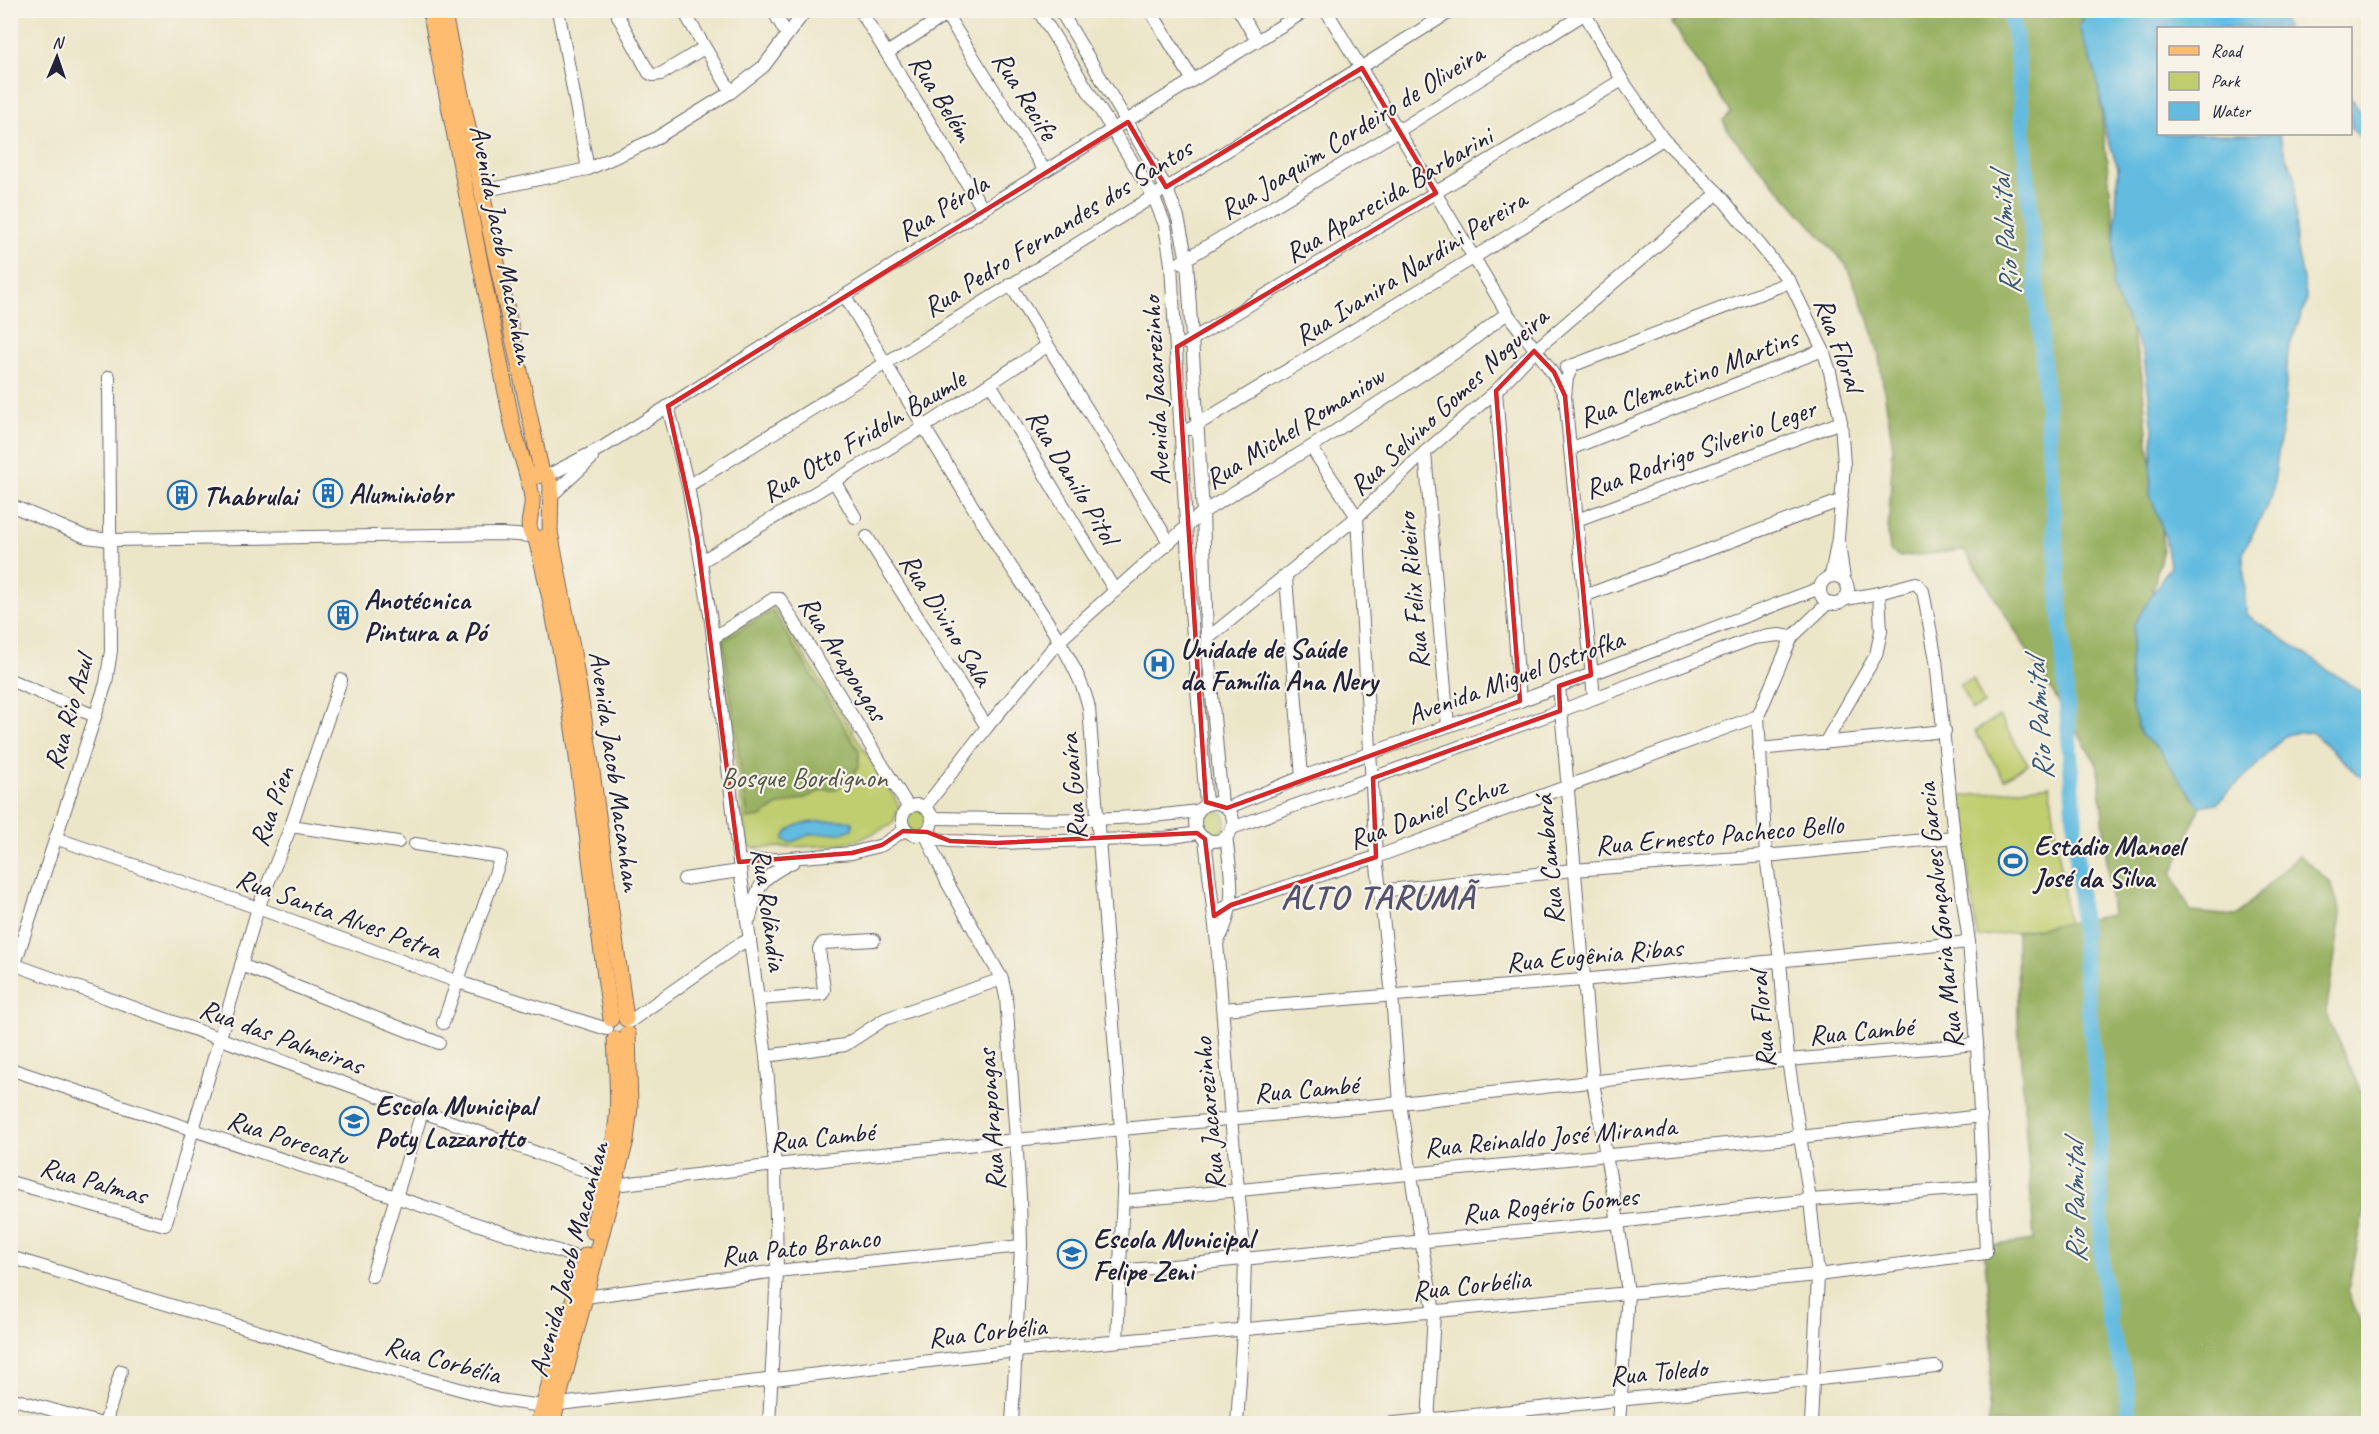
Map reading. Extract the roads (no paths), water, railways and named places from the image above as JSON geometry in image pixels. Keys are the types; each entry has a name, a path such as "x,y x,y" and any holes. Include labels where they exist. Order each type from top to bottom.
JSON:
{"main road":[{"name":"Avenida Jacob Macanhan","path":"430,10 513,428 533,501 528,521 534,537 560,647 619,1027"},
{"name":"Avenida Jacob Macanhan","path":"443,10 544,475 551,484 550,532 589,750 619,1027 617,1119 611,1180 585,1297 549,1405 538,1424"},
{"path":"529,486 530,479 544,475"},
{"path":"534,537 547,537 550,532"},
{"name":"Avenida Jacob Macanhan","path":"552,1424 549,1405 585,1260 611,1180"}],"street":[{"path":"558,10 588,169"},
{"path":"683,10 731,92"},
{"path":"772,10 787,35"},
{"path":"481,191 588,169 653,140 731,92 764,66 806,10"},
{"name":"Rua Belém","path":"860,10 983,209"},
{"name":"Avenida Jacarezinho","path":"1038,10 1153,195 1165,225 1171,264 1177,347 1202,808"},
{"name":"Avenida Jacarezinho","path":"1060,10 1166,188 1178,218 1187,260 1203,512 1207,639 1224,807"},
{"path":"1150,10 1192,79"},
{"path":"1239,10 1257,41"},
{"name":"Rua Pérola","path":"544,475 603,447 983,209 1128,122 1192,79 1307,10"},
{"path":"1326,10 1507,313 1534,351 1554,372 1565,396"},
{"name":"Rua Pedro Fernandes dos Santos","path":"688,486 1453,10"},
{"path":"887,53 950,12"},
{"name":"Rua Recife","path":"950,12 1045,171"},
{"name":"Rua Floral","path":"1584,12 1622,80 1664,139 1718,193 1790,282 1822,350 1830,372 1840,423 1844,465 1838,538 1840,579"},
{"name":"Rua Joaquim Cordeiro de Oliveira","path":"1171,264 1187,260 1398,131 1584,12"},
{"path":"618,16 649,73 653,75 661,74 704,48"},
{"name":"Rua Aparecida Barbarini","path":"1177,347 1192,341 1622,80"},
{"name":"Rua Ivanira Nardini Pereira","path":"1181,434 1473,258 1664,139"},
{"name":"Rua Selvino Gomes Nogueira","path":"1207,639 1286,578 1358,517 1425,452 1496,391 1534,351 1718,193"},
{"path":"1554,372 1790,282"},
{"path":"1010,284 1169,542"},
{"name":"Rua Guaíra","path":"845,296 1058,642 1081,682 1088,700 1122,1129 1124,1201 1117,1341"},
{"name":"Rua Michel Romaniow","path":"925,807 987,727 1058,642 1203,512 1311,447 1462,348 1507,313"},
{"name":"Rua Otto Fridoln Baumle","path":"702,561 924,427 1047,346"},
{"name":"Rua Clementino Martins","path":"1570,449 1822,350"},
{"path":"1573,365 1567,378 1565,396 1594,698"},
{"name":"Rua Rio Azul","path":"10,979 106,683 111,651 109,377"},
{"name":"Rua Danilo Pitol","path":"991,385 1115,591"},
{"path":"1496,391 1520,701"},
{"name":"Rua Rolândia","path":"668,406 688,486 702,561 739,866 766,1056 775,1165 777,1271 769,1424"},
{"name":"Rua Rodrigo Silverio Leger","path":"1577,520 1840,423"},
{"name":"Rua Pérola","path":"552,495 603,447"},
{"path":"1311,447 1358,517 1376,857 1392,995 1400,1104 1420,1240 1434,1312 1429,1421"},
{"name":"Rua Felix Ribeiro","path":"1425,452 1448,726"},
{"path":"834,481 855,517"},
{"path":"1584,596 1842,500"},
{"path":"10,505 86,537 111,540 500,534 534,537"},
{"path":"500,534 528,521"},
{"name":"Rua Divino Sala","path":"867,537 987,727"},
{"path":"1286,578 1302,777"},
{"path":"1840,579 1849,590 1846,599"},
{"path":"1840,579 1877,593 1846,599 1836,604 1828,603 1823,599 1820,590 1824,580 1840,579"},
{"name":"Rua Maria Gonçalves Garcia","path":"1877,593 1912,584 1916,584 1923,591 1936,660 1954,837 1969,942 1977,1044 1986,1253"},
{"name":"Rua Floral","path":"1805,623 1820,590"},
{"name":"Avenida Miguel Ostrofka","path":"1224,807 1820,590"},
{"path":"1825,743 1876,655 1881,631 1877,593"},
{"name":"Rua Arapongas","path":"713,638 771,601 780,599 909,808"},
{"name":"Rua Floral","path":"1810,1424 1818,1275 1810,1200 1788,1060 1780,960 1766,856 1758,716 1792,637 1828,603"},
{"name":"Avenida Miguel Ostrofka","path":"1229,832 1754,638 1779,635 1792,637"},
{"path":"10,680 95,717"},
{"name":"Rua Píen","path":"165,1225 258,908 291,826 341,680"},
{"name":"Rua Cambará","path":"1558,686 1582,980 1593,1082 1607,1154 1628,1293 1619,1424"},
{"name":"Rua Daniel Schuz","path":"1214,916 1231,905 1376,857 1758,716"},
{"path":"1759,749 1945,731"},
{"path":"926,832 937,839 996,843 1202,836 1216,841 1229,832 1232,817 1224,807 1213,803 1202,808 1099,818 1033,821 932,819"},
{"path":"918,805 925,807 932,819 931,826 926,832 916,835 906,829 903,818 909,808 918,805"},
{"path":"1202,808 1195,824 1202,836"},
{"path":"291,826 398,842"},
{"path":"684,879 739,866 852,853 882,845 906,829"},
{"name":"Rua Arapongas","path":"926,832 946,882 1002,979 1006,997 1020,1196 1021,1246 1012,1424"},
{"name":"Rua Jacarezinho","path":"1218,943 1228,925 1231,905 1229,832"},
{"name":"Rua Jacarezinho","path":"1202,836 1218,943 1231,1119 1245,1258 1244,1331 1237,1424"},
{"name":"Rua Ernesto Pacheco Bello","path":"1380,891 1573,870 1766,856 1954,837"},
{"name":"Rua Santa Alves Petra","path":"56,838 258,908 458,982 619,1027"},
{"path":"415,844 501,857 443,1023"},
{"path":"619,1027 735,947 749,933 755,896 765,879 770,873 799,858"},
{"path":"759,999 822,994 824,990 819,949 823,944 874,940"},
{"name":"Rua Eugênia Ribas","path":"1223,1009 1582,980 1969,942"},
{"name":"Rua das Palmeiras","path":"13,964 611,1180"},
{"path":"240,965 439,1043"},
{"path":"766,1056 845,1045 885,1019 1002,979"},
{"name":"Rua Cambé","path":"611,1180 623,1184 775,1165 1122,1129 1400,1104 1788,1060 1977,1044"},
{"name":"Rua Porecatu","path":"10,1069 585,1260"},
{"path":"372,1276 422,1112"},
{"name":"Rua Reinaldo José Miranda","path":"1124,1201 1800,1137 1980,1116"},
{"name":"Rua Palmas","path":"10,1182 165,1225"},
{"name":"Rua Rogério Gomes","path":"1121,1271 1618,1222 1810,1200 1984,1187"},
{"name":"Rua Pato Branco","path":"585,1297 777,1271 1021,1246"},
{"name":"Rua Corbélia","path":"10,1257 329,1353 499,1400 549,1405 1016,1351 1818,1275 1986,1253"},
{"name":"Rua Toledo","path":"1385,1424 1936,1367"},
{"path":"10,1398 104,1424 121,1371"}],"water":[{"path":"2087,11 2282,11 2286,27 2157,27 2157,135 2279,135 2295,175 2296,245 2307,299 2288,351 2284,413 2272,496 2243,552 2246,614 2368,697 2368,783 2312,732 2286,734 2217,803 2199,806 2159,750 2141,735 2131,705 2130,661 2134,624 2170,566 2165,536 2150,495 2153,429 2144,356 2112,288 2118,168 2106,133 2096,75 2079,27"},
{"path":"2352,99 2368,123 2367,142 2352,130"},
{"path":"844,820 852,822 852,829 842,833 811,834 790,843 784,840 792,828 809,822"}],"waterway":[{"name":"Rio Palmital","path":"2009,10 2015,34 2046,397 2084,960 2099,1108 2102,1269 2110,1327 2126,1381 2129,1424"}],"place":[{"name":"Aluminiobr","path":"328,493"},
{"name":"Thabrulai","path":"182,495"},
{"name":"Anotécnica Pintura a Pó","path":"343,615"},
{"name":"Unidade de Saúde da Família Ana Nery","path":"1159,664"},
{"name":"Estádio Manoel José da Silva","path":"2013,861"},
{"name":"Escola Municipal Poty Lazzarotto","path":"354,1121"},
{"name":"Escola Municipal Felipe Zeni","path":"1072,1254"}],"district":[{"name":"ALTO TARUMÃ","path":"1378,896"}],"park label":[{"name":"Bosque Bordignon","path":"804,777"}]}
